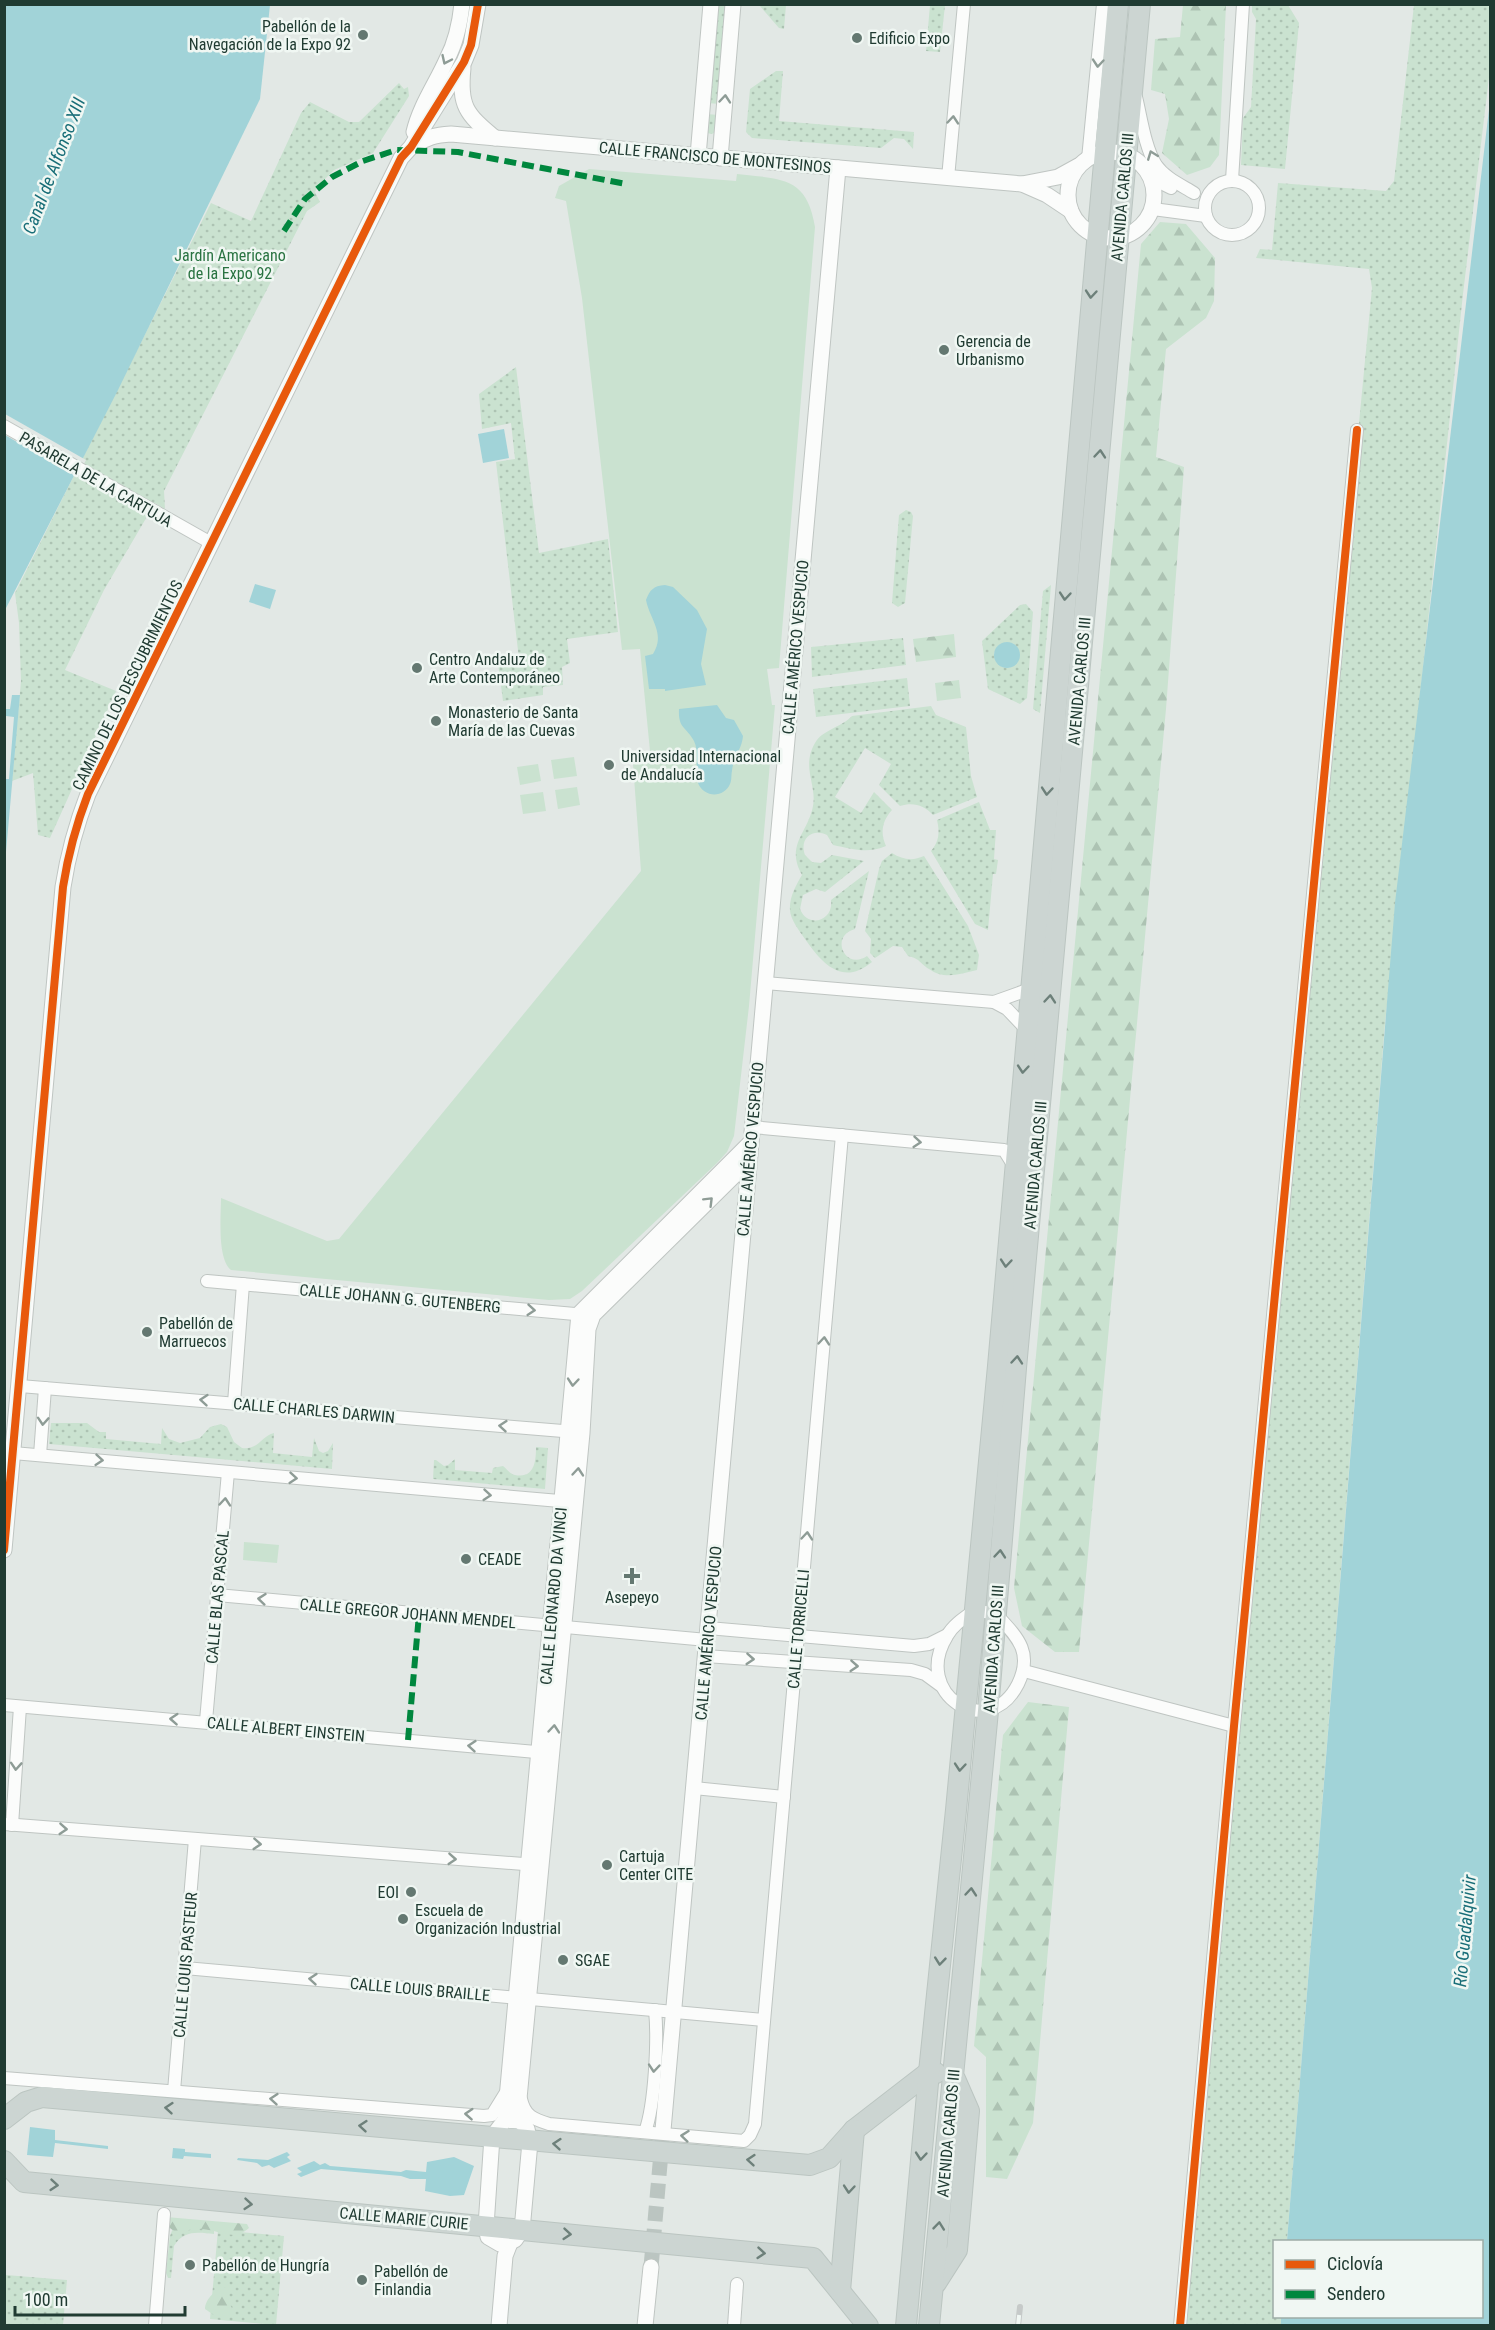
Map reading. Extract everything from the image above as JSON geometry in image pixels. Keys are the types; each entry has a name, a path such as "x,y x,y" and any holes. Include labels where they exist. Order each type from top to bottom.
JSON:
{"main road":[{"name":"AVENIDA CARLOS III","path":"906,2325 998,1366 1097,236 1091,158 1118,4"},
{"name":"AVENIDA CARLOS III","path":"953,2076 988,1711 1140,4"},
{"path":"4,2119 26,2103 42,2097 810,2165 829,2158 854,2130 929,2072 953,2076 969,2111 957,2250 933,2288 928,2325"},
{"path":"854,2130 840,2291 868,2325"},
{"name":"CALLE MARIE CURIE","path":"4,2161 24,2182 503,2235 813,2258 840,2291"}],"street":[{"name":"CAMINO DE LOS DESCUBRIMIENTOS","path":"411,147 418,116 455,40 462,4"},
{"name":"CAMINO DE LOS DESCUBRIMIENTOS","path":"4,1550 62,898 68,856 76,826 88,794 395,171 464,62 471,45 478,4"},
{"path":"698,156 711,4"},
{"path":"720,158 733,4"},
{"path":"948,178 964,4"},
{"path":"1091,158 1103,4"},
{"path":"1232,180 1243,4"},
{"path":"464,62 461,95 465,109 472,120 495,138"},
{"path":"1133,84 1150,151 1156,165 1165,174 1194,193"},
{"name":"CALLE FRANCISCO DE MONTESINOS","path":"411,147 424,139 437,135 495,138 1022,184 1058,177 1091,158"},
{"path":"1071,211 1068,198 1073,174 1091,158 1126,154 1144,167 1151,178 1155,197 1153,209 1140,228 1128,236 1119,238 1097,236"},
{"name":"CALLE AMÉRICO VESPUCIO","path":"663,2130 838,168"},
{"path":"1151,178 1177,191 1208,195"},
{"path":"1232,180 1241,182 1255,193 1259,211 1251,227 1244,233 1225,234 1210,225 1206,216 1205,202 1217,185 1232,180"},
{"name":"CALLE FRANCISCO DE MONTESINOS","path":"1022,184 1054,198 1071,211 1081,226 1097,236"},
{"path":"1153,209 1206,216"},
{"name":"PASARELA DE LA CARTUJA","path":"4,426 211,543"},
{"path":"1180,2325 1234,1726 1358,430"},
{"path":"765,983 993,1002 1007,1009 1026,1029"},
{"path":"993,1002 1030,989"},
{"path":"586,1315 751,1135 842,1135 1004,1150 1014,1166"},
{"name":"CALLE TORRICELLI","path":"645,2132 744,2141 750,2135 754,2124 842,1135"},
{"path":"586,1315 748,1162"},
{"name":"CALLE JOHANN G. GUTENBERG","path":"207,1281 586,1315"},
{"path":"234,1403 243,1284"},
{"name":"CALLE LEONARDO DA VINCI","path":"530,2142 527,2129 513,2120 518,2109 514,2089 586,1315"},
{"name":"CALLE CHARLES DARWIN","path":"20,1386 575,1432"},
{"path":"40,1455 45,1388"},
{"path":"13,1453 568,1502"},
{"name":"CALLE BLAS PASCAL","path":"206,1721 228,1472"},
{"name":"CALLE GREGOR JOHANN MENDEL","path":"217,1595 557,1627 798,1636 914,1646 929,1644 947,1635"},
{"path":"705,1656 911,1670 925,1674 940,1684 950,1698 965,1709 988,1711 1012,1696 1024,1671 1024,1656 1020,1640 995,1613 974,1611 947,1635 938,1655 937,1671 940,1684"},
{"path":"1024,1671 1234,1726"},
{"name":"CALLE ALBERT EINSTEIN","path":"4,1705 206,1721 545,1753"},
{"path":"20,1707 8,1824 535,1865"},
{"path":"694,1788 784,1797"},
{"name":"CALLE LOUIS PASTEUR","path":"174,2091 195,1839"},
{"name":"CALLE LOUIS BRAILLE","path":"185,1968 764,2020"},
{"path":"4,2078 484,2116 492,2115 514,2089 530,2118 543,2122 645,2132 651,2103 657,2033 655,2010"},
{"path":"499,2325 505,2256 492,2137 513,2120"},
{"path":"492,2325 497,2255 530,2142"},
{"path":"155,2325 164,2214"},
{"path":"645,2325 651,2267"},
{"path":"734,2325 737,2284"}],"green space":[{"path":"717,5 728,5 719,104 708,103"},
{"path":"759,5 786,5 784,29 779,28"},
{"path":"930,5 945,5 940,52 926,51"},
{"path":"1183,5 1226,5 1219,155 1210,167 1187,175 1162,153 1169,119 1165,94 1151,90 1155,39 1180,37"},
{"path":"1252,5 1288,5 1299,23 1285,169 1241,165 1243,118 1251,107 1256,19 1252,12"},
{"path":"1414,5 1490,5 1490,69 1463,294 1385,1023 1287,2240 1273,2240 1273,2318 1281,2318 1281,2325 1183,2326 1289,1150 1372,288 1369,269 1256,258 1260,249 1272,250 1278,183 1386,191 1394,181"},
{"path":"776,71 783,71 779,121 914,132 913,149 904,139 894,138 881,148 752,138 746,132 750,89"},
{"name":"Jardín Americano de la Expo 92","path":"399,83 404,89 408,87 409,96 373,153 334,170 318,186 315,192 320,202 307,211 164,491 165,509 155,503 104,590 65,670 116,691 50,838 38,835 33,773 12,781 21,681 19,623 15,593 211,203 251,221 301,113 310,102 349,122 359,122"},
{"path":"707,114 718,115 715,132 712,134 707,133"},
{"path":"589,169 736,181 737,174 779,180 790,183 806,198 815,227 779,668 767,669 772,705 775,705 749,1006 734,1136 727,1152 717,1163 582,1291 570,1299 549,1300 231,1270 222,1247 221,1198 327,1241 339,1239 641,871 632,751 650,751 640,649 622,650 582,298 566,201 555,198 559,186"},
{"path":"1160,222 1186,224 1215,258 1214,301 1206,318 1166,349 1156,457 1184,467 1166,709 1079,1652 1055,1652 1022,1626 1014,1588 1141,244"},
{"path":"516,367 539,553 608,539 618,632 567,639 570,663 562,667 563,685 543,687 543,695 503,701 498,663 519,659 496,462 515,459 511,423 482,429 479,394"},
{"path":"906,510 913,516 905,603 898,607 892,603 899,515"},
{"path":"1051,585 1040,713 1033,709 1043,591"},
{"path":"1026,604 1033,612 1027,698 1020,704 988,689 982,641 1020,605","holes":["1006,642 1014,644 1010,668 1002,667 994,653 998,646"]},
{"path":"954,634 956,657 916,662 913,639"},
{"path":"903,638 906,665 812,677 811,647"},
{"path":"907,678 910,706 816,717 813,689"},
{"path":"959,680 961,698 937,701 935,683"},
{"path":"931,706 936,715 966,727 971,776 977,797 933,815 918,805 900,806 879,785 891,764 865,748 835,797 861,813 874,792 892,810 883,827 886,846 866,850 847,848 833,845 827,835 822,833 808,836 804,844 805,855 812,862 821,863 832,855 864,861 825,892 816,889 803,895 800,909 809,919 820,920 825,917 829,913 831,900 869,871 855,929 847,933 842,945 843,951 852,959 867,956 872,962 852,972 834,969 826,964 812,948 796,925 790,910 795,887 802,875 797,865 797,847 813,806 814,798 809,768 811,752 822,735 852,716"},
{"path":"574,757 577,776 554,779 551,760"},
{"path":"538,764 541,781 520,785 517,767"},
{"path":"577,787 580,805 558,809 555,790"},
{"path":"543,792 546,811 523,814 520,795"},
{"path":"979,802 990,830 996,830 994,859 998,860 996,874 993,874 988,930 975,924 931,851 938,837 937,820"},
{"path":"892,853 908,859 924,856 968,926 979,955 977,970 952,975 940,974 908,956 902,947 893,946 875,958 870,953 871,939 865,931 879,869 882,861"},
{"path":"51,1423 87,1423 99,1432 106,1432 106,1439 161,1444 162,1428 169,1439 180,1443 200,1438 210,1427 221,1424 227,1427 234,1442 242,1448 252,1447 274,1433 273,1453 312,1457 314,1438 319,1451 323,1453 328,1451 333,1443 332,1469 49,1444"},
{"path":"536,1447 548,1448 545,1489 433,1479 434,1460 444,1466 455,1459 455,1470 492,1473 493,1468 503,1466 513,1474 527,1474 535,1463"},
{"path":"244,1542 279,1545 277,1563 243,1560"},
{"path":"1028,1702 1069,1707 1033,2123 1007,2179 986,2177 986,2057 974,2046 1003,1735"},
{"path":"166,2217 247,2224 249,2228 232,2235 199,2229 177,2233 167,2226"},
{"path":"214,2227 214,2234 191,2233 178,2241 174,2246 171,2278 168,2278 166,2273 173,2228"},
{"path":"218,2230 284,2236 276,2325 210,2319"},
{"path":"6,2275 67,2280 63,2325 5,2325"},
{"path":"226,2287 229,2290 227,2300 232,2308 231,2312 218,2316 205,2309 212,2295"}],"water":[{"name":"Canal de Alfonso XIII","path":"5,5 270,5 260,99 118,390 5,610"},
{"name":"Río Guadalquivir","path":"1490,101 1490,2325 1281,2325 1281,2318 1483,2318 1483,2240 1287,2240 1395,903"},
{"path":"504,429 509,458 483,463 478,434"},
{"path":"255,584 276,590 270,609 249,602"},
{"path":"665,585 673,587 697,610 707,629 701,664 706,685 665,691 665,689 649,689 645,656 653,654 657,647 658,633 646,600 653,589"},
{"path":"1007,642 1016,646 1020,655 1016,664 1007,668 998,664 994,655 998,646"},
{"path":"12,695 20,695 5,863 5,779 9,779 14,717 6,716 5,736 4,709 10,709"},
{"path":"717,705 726,718 734,720 743,736 733,766 730,784 719,794 709,794 698,783 696,746 681,724 679,709"},
{"path":"30,2127 55,2130 55,2140 108,2146 108,2149 55,2143 53,2157 27,2155"},
{"path":"173,2148 185,2149 185,2152 211,2154 211,2158 184,2156 183,2159 172,2158"},
{"path":"287,2152 290,2155 287,2157 291,2161 274,2168 269,2165 262,2167 257,2163 237,2160 238,2158 268,2160"},
{"path":"454,2157 474,2166 464,2195 450,2196 425,2191 426,2179 321,2169 301,2177 297,2174 302,2172 297,2168 314,2161 320,2165 325,2163 330,2166 426,2172 427,2162"}],"pier":[{"path":"5,414 86,460 77,477 5,435"}],"tunnel":[{"path":"651,2267 663,2130"}],"railway":[{"path":"1018,2326 1020,2307"}],"marked path":[{"path":"284,231 305,199 332,177 363,161 396,150 458,152 626,184"},
{"path":"408,1740 419,1614"}],"cycle path":[{"path":"4,1550 63,887 76,829 88,794 401,158 411,147 464,62 471,45 478,4"},
{"path":"1180,2326 1234,1726 1357,430"}],"place":[{"name":"Pabellón de la Navegación de la Expo 92","path":"363,35"},
{"name":"Edificio Expo","path":"857,38"},
{"name":"Gerencia de Urbanismo","path":"944,350"},
{"name":"Centro Andaluz de Arte Contemporáneo","path":"417,668"},
{"name":"Monasterio de Santa María de las Cuevas","path":"436,721"},
{"name":"Universidad Internacional de Andalucía","path":"609,765"},
{"name":"Pabellón de Marruecos","path":"147,1332"},
{"name":"CEADE","path":"466,1559"},
{"name":"Asepeyo","path":"632,1576"},
{"name":"Cartuja Center CITE","path":"607,1865"},
{"name":"EOI","path":"411,1892"},
{"name":"Escuela de Organización Industrial","path":"403,1919"},
{"name":"SGAE","path":"563,1960"},
{"name":"Pabellón de Hungría","path":"190,2265"},
{"name":"Pabellón de Finlandia","path":"362,2280"}]}
